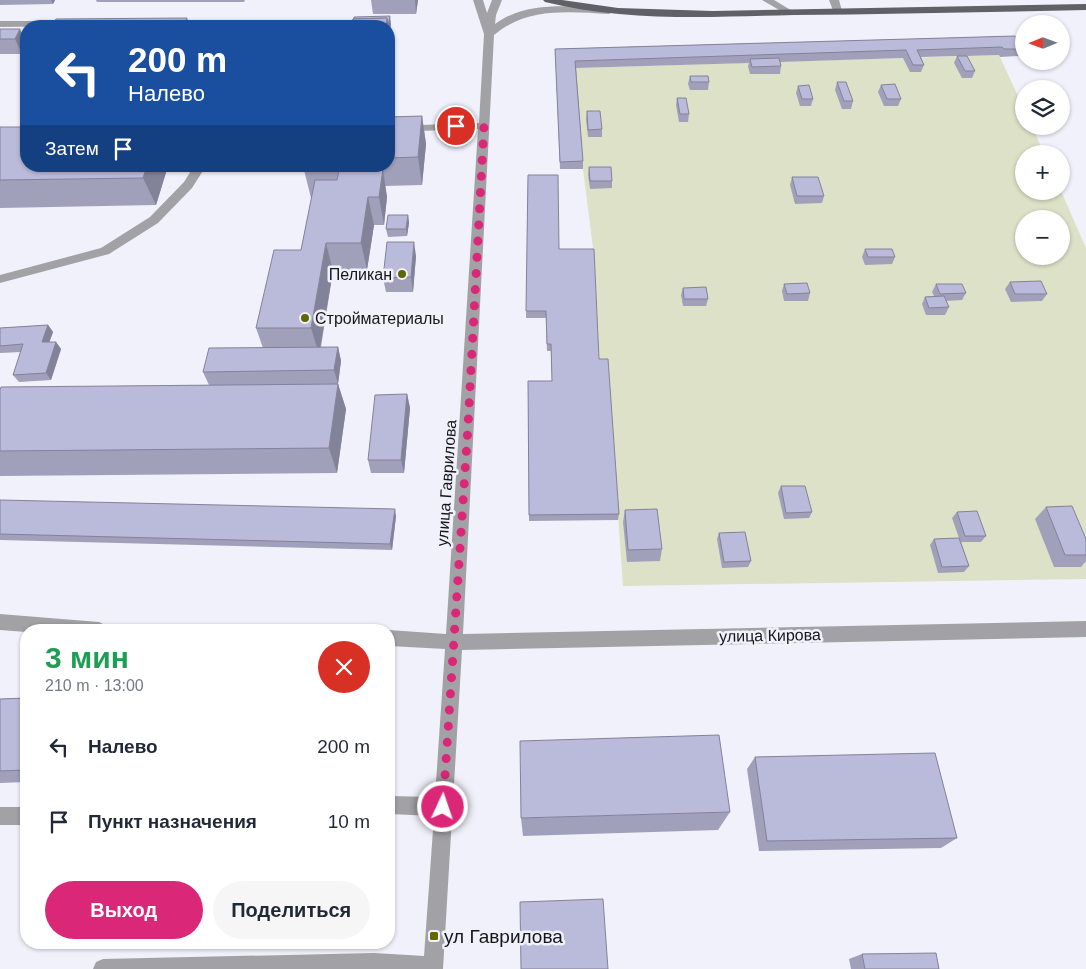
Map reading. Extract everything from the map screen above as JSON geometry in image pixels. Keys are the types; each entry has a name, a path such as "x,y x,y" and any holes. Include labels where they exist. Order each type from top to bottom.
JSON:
{"main road":[{"path":"548,0 581,7 618,11 712,14 1086,7"}],"street":[{"path":"478,0 489,34 506,20 531,12 548,10 618,11"},
{"name":"улица Гаврилова","path":"433,968 489,34 491,14 497,0"},
{"path":"581,7 597,0"},
{"path":"767,0 789,12"},
{"path":"834,0 837,11"},
{"path":"0,24 20,24"},
{"path":"395,129 484,126"},
{"path":"0,279 40,267 106,252 154,220 188,185 196,172"},
{"path":"0,622 25,624"},
{"name":"улица Кирова","path":"395,638 454,642 1086,629"},
{"path":"395,805 443,807"},
{"path":"0,816 20,816"},
{"path":"103,969 374,963 433,968"}],"green space":[{"path":"999,55 1015,90 1015,135 1036,135 1040,145 1015,145 1015,200 1065,200 1069,210 1015,210 1015,265 1070,265 1070,212 1086,248 1086,579 623,586 609,388 599,366 594,256 583,169 575,68"}],"building":[{"path":"390,16 389,20 387,18 354,19 354,17"},
{"path":"187,18 186,20 56,19"},
{"path":"387,18 387,20 353,19"},
{"path":"0,29 20,29 15,39 0,39"},
{"path":"1015,36 1015,49 1004,49 1002,47 917,50 924,65 913,65 906,50 575,61 583,161 560,162 555,49"},
{"path":"957,56 967,56 975,71 965,71"},
{"path":"779,58 781,66 752,67 750,59"},
{"path":"690,76 708,76 709,82 691,82"},
{"path":"837,82 846,82 853,101 844,101"},
{"path":"895,84 901,99 887,99 881,85"},
{"path":"809,85 813,99 802,99 798,86"},
{"path":"677,98 686,98 689,114 680,114"},
{"path":"587,111 600,111 602,129 588,130"},
{"path":"422,116 418,157 395,158 395,117"},
{"path":"0,127 20,127 20,172 145,172 143,178 0,180"},
{"path":"589,167 611,167 612,181 590,181"},
{"path":"339,172 383,172 379,197 368,197 361,243 326,243 311,328 256,328 274,250 301,250 315,180 337,180"},
{"path":"528,175 558,175 559,249 594,249 599,359 608,359 619,514 529,515 528,381 552,381 551,344 547,344 546,311 526,311"},
{"path":"792,177 818,177 824,196 797,196"},
{"path":"388,215 408,215 406,229 386,229"},
{"path":"387,242 414,242 411,277 383,278"},
{"path":"865,249 892,249 895,257 868,257"},
{"path":"1041,281 1047,294 1015,294 1010,282"},
{"path":"807,283 810,293 787,294 784,284"},
{"path":"936,284 962,284 966,293 940,294"},
{"path":"706,287 708,299 684,299 683,288"},
{"path":"944,296 949,307 929,308 925,297"},
{"path":"48,325 42,342 56,342 46,373 13,375 23,344 0,346 0,328"},
{"path":"338,347 334,370 203,372 209,348"},
{"path":"338,384 329,448 0,451 1,387"},
{"path":"407,394 401,460 368,460 375,395"},
{"path":"781,486 805,486 812,512 786,513"},
{"path":"0,500 395,509 390,544 0,534"},
{"path":"1072,506 1086,539 1086,555 1065,555 1046,507"},
{"path":"657,509 662,549 628,550 625,510"},
{"path":"977,511 986,536 965,536 957,512"},
{"path":"745,532 751,561 724,562 719,533"},
{"path":"959,538 969,566 942,567 934,539"},
{"path":"20,698 20,770 0,771 0,699"},
{"path":"719,735 730,812 521,818 520,741"},
{"path":"935,753 957,838 767,841 755,757"},
{"path":"603,899 608,969 521,969 520,902"},
{"path":"936,953 939,969 865,969 862,954"}],"place":[{"name":"Пеликан","path":"402,274"},
{"name":"Стройматериалы","path":"305,318"},
{"name":"ул Гаврилова","path":"434,936"}],"route":[{"path":"443,807 468,426 484,126 456,126"}]}
